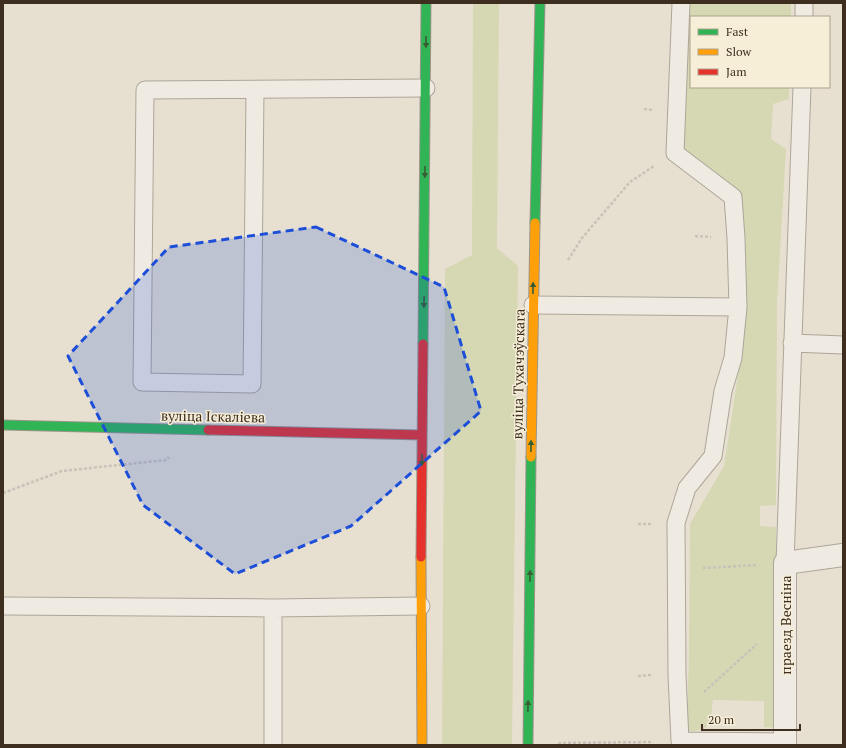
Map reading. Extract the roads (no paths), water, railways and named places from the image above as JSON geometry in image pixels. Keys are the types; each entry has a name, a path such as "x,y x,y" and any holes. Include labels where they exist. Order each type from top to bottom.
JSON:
{"street":[{"path":"422,745 421,606 426,3"},
{"name":"вуліца Тухачэўскага","path":"528,745 532,305 540,3"},
{"name":"вуліца Іскаліева","path":"3,425 422,435"},
{"name":"праезд Весніна","path":"785,744 785,563 843,555"}],"lane":[{"path":"681,3 675,153 733,196 738,306 732,358 723,391 713,456 687,488 676,524 678,715 680,741 736,741 785,744"},
{"path":"804,3 804,16"},
{"path":"255,90 252,384 142,382 145,90 426,88"},
{"path":"785,563 802,88"},
{"path":"532,305 738,306"},
{"path":"792,343 843,345"},
{"path":"3,606 273,608 421,606"},
{"path":"273,608 273,745"}]}
